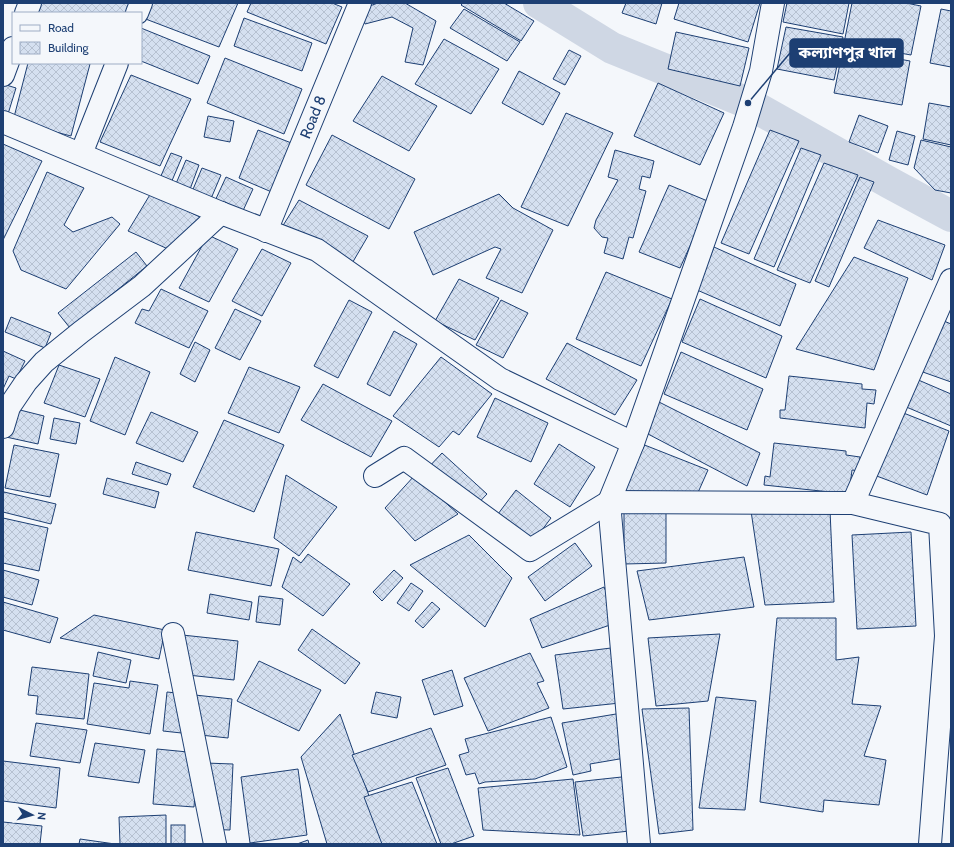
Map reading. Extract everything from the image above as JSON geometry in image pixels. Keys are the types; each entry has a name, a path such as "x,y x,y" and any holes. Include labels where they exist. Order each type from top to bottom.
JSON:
{"street":[{"name":"Road 8","path":"266,231 360,3"},
{"path":"639,844 609,502 633,443 744,127 761,71 773,3"},
{"path":"3,74 12,51"},
{"path":"81,154 117,64"},
{"path":"3,122 221,213 317,250 500,379 633,443"},
{"path":"5,413 26,382 44,362 142,286 221,213"},
{"path":"853,503 951,280"},
{"path":"375,476 404,458 530,550 609,502 853,503 940,524 946,636 930,844"},
{"path":"174,634 215,844"}],"building":[{"path":"41,3 129,4 126,12 37,12"},
{"path":"149,3 238,3 219,47 143,18"},
{"path":"251,3 332,3 342,7 326,44 247,12"},
{"path":"378,3 405,3 436,21 423,65 405,62 413,28 392,17 365,24 361,9"},
{"path":"463,3 504,3 534,21 521,41 461,5"},
{"path":"626,3 662,3 656,24 622,13"},
{"path":"679,3 760,3 748,42 674,19"},
{"path":"787,3 849,3 843,34 783,22"},
{"path":"852,3 906,3 921,6 911,55 844,43"},
{"path":"464,9 520,42 507,61 450,28"},
{"path":"941,9 951,11 951,67 930,63"},
{"path":"244,18 312,43 302,71 234,46"},
{"path":"786,27 843,37 834,80 777,69"},
{"path":"142,28 210,56 198,84 142,61"},
{"path":"676,32 749,48 740,86 668,69"},
{"path":"444,39 499,69 471,114 415,84"},
{"path":"843,49 910,61 902,105 834,93"},
{"path":"569,50 581,56 565,85 553,79"},
{"path":"225,58 302,89 284,134 207,103"},
{"path":"28,64 90,64 71,136 13,121"},
{"path":"519,71 560,93 543,125 502,103"},
{"path":"131,75 191,99 160,166 100,142"},
{"path":"382,76 437,106 409,151 353,121"},
{"path":"658,83 724,113 700,165 634,136"},
{"path":"3,84 16,88 8,114 3,113"},
{"path":"929,103 951,107 951,145 923,139"},
{"path":"566,113 613,133 568,226 521,207"},
{"path":"859,115 888,126 878,153 849,142"},
{"path":"208,116 234,121 230,142 204,137"},
{"path":"258,130 294,144 274,193 239,178"},
{"path":"770,130 799,141 749,254 721,243"},
{"path":"897,131 915,136 908,165 889,160"},
{"path":"332,135 415,179 389,229 306,185"},
{"path":"921,140 951,147 951,193 935,190 914,168"},
{"path":"3,144 42,161 3,240"},
{"path":"801,148 821,155 774,267 754,259"},
{"path":"615,150 654,161 650,178 642,176 639,189 646,191 633,238 629,237 623,259 604,253 608,238 602,237 594,228 596,220 618,180 608,177"},
{"path":"171,153 182,157 171,183 160,178"},
{"path":"186,160 199,165 189,192 175,186"},
{"path":"824,163 858,175 810,283 777,270"},
{"path":"202,168 221,175 210,201 191,194"},
{"path":"47,172 84,188 64,225 73,232 112,217 120,224 66,289 21,270 13,251"},
{"path":"226,177 253,189 241,215 214,203"},
{"path":"860,177 874,182 829,287 815,281"},
{"path":"669,185 710,202 680,268 639,252"},
{"path":"151,193 204,219 168,249 128,231"},
{"path":"499,194 513,208 553,230 522,293 486,278 501,249 495,247 433,275 414,232"},
{"path":"299,200 368,236 347,272 277,235"},
{"path":"878,220 945,245 932,280 864,248"},
{"path":"208,235 238,249 209,302 179,288"},
{"path":"714,247 796,284 780,326 697,290"},
{"path":"262,249 291,263 262,316 232,301"},
{"path":"136,252 147,266 70,328 58,313"},
{"path":"854,257 908,278 874,370 796,349"},
{"path":"606,272 672,299 641,366 576,339"},
{"path":"459,279 499,298 475,340 435,321"},
{"path":"161,289 208,311 189,348 135,323 142,309 149,311"},
{"path":"700,299 782,336 766,378 682,342"},
{"path":"349,300 372,312 338,378 314,366"},
{"path":"501,300 528,313 503,358 476,345"},
{"path":"235,309 261,321 240,360 215,348"},
{"path":"11,317 51,333 45,348 5,332"},
{"path":"944,321 951,324 951,382 920,371"},
{"path":"394,331 417,344 390,396 367,384"},
{"path":"195,342 210,350 195,382 180,374"},
{"path":"567,343 637,380 615,415 546,379"},
{"path":"3,351 25,361 16,379 9,376 3,389"},
{"path":"681,352 763,389 747,430 664,394"},
{"path":"115,357 150,372 125,435 90,421"},
{"path":"441,357 492,394 459,435 453,431 439,447 393,416"},
{"path":"59,365 100,379 85,417 44,403"},
{"path":"249,367 300,387 279,433 228,413"},
{"path":"789,376 862,384 862,389 876,390 874,404 867,403 865,428 780,418 780,410 785,410"},
{"path":"916,379 951,394 951,426 904,406"},
{"path":"323,384 392,421 371,457 301,420"},
{"path":"495,398 548,423 531,462 477,437"},
{"path":"659,402 760,453 747,486 648,434"},
{"path":"12,408 44,416 38,444 6,437"},
{"path":"151,412 198,432 183,462 136,443"},
{"path":"901,412 949,431 927,495 874,475"},
{"path":"54,418 80,423 76,444 50,439"},
{"path":"224,420 284,445 254,512 193,487"},
{"path":"774,443 846,451 846,455 860,457 859,471 852,470 849,494 764,485 765,476 770,477"},
{"path":"559,444 595,467 570,507 534,484"},
{"path":"642,444 708,470 696,497 621,491"},
{"path":"14,445 59,454 50,497 5,488"},
{"path":"442,453 487,494 470,512 425,471"},
{"path":"136,462 171,474 167,485 132,474"},
{"path":"286,475 337,507 299,556 274,538"},
{"path":"415,475 458,514 415,541 385,508"},
{"path":"107,478 159,492 155,508 103,494"},
{"path":"516,490 551,518 530,546 495,518"},
{"path":"4,492 56,504 51,524 3,512"},
{"path":"830,510 834,602 765,605 751,511"},
{"path":"624,513 666,513 666,563 624,564"},
{"path":"3,518 48,528 39,571 3,563"},
{"path":"196,532 279,549 271,586 188,570"},
{"path":"911,532 916,626 857,629 852,535"},
{"path":"469,535 512,578 485,627 410,565"},
{"path":"575,543 592,566 545,601 528,577"},
{"path":"308,554 350,584 323,616 282,587 293,557 301,563"},
{"path":"744,557 754,607 649,620 637,571"},
{"path":"3,570 39,580 32,605 3,597"},
{"path":"394,570 403,578 382,601 373,592"},
{"path":"411,583 423,591 409,611 397,603"},
{"path":"604,587 619,622 542,648 530,619"},
{"path":"210,594 252,602 249,620 207,613"},
{"path":"259,596 283,599 280,625 256,622"},
{"path":"3,602 58,618 50,643 3,630"},
{"path":"432,602 440,609 423,628 415,621"},
{"path":"94,615 165,630 159,659 60,638"},
{"path":"777,618 836,618 836,660 859,657 852,704 881,706 864,756 886,760 879,805 824,800 823,812 760,802"},
{"path":"312,629 360,663 345,684 298,650"},
{"path":"173,634 238,641 234,680 169,673"},
{"path":"720,634 708,701 656,706 648,638"},
{"path":"611,648 620,703 563,709 555,655"},
{"path":"98,652 131,660 126,683 93,676"},
{"path":"530,653 544,681 537,683 549,708 488,731 464,678"},
{"path":"259,661 321,690 299,731 237,701"},
{"path":"32,667 89,674 84,719 36,714 38,696 28,695"},
{"path":"452,670 463,706 434,715 422,680"},
{"path":"130,681 158,685 150,734 87,724 94,683 129,688"},
{"path":"167,692 232,699 228,738 163,731"},
{"path":"376,692 401,697 397,718 371,713"},
{"path":"716,697 756,701 745,810 699,808"},
{"path":"689,708 693,830 659,834 642,709"},
{"path":"622,713 631,757 590,764 591,771 573,775 562,723"},
{"path":"340,714 386,844 327,844 301,757"},
{"path":"551,717 567,767 535,779 485,782 479,784 475,773 466,775 459,755 469,752 465,739"},
{"path":"36,723 87,730 80,763 30,756"},
{"path":"431,728 446,765 368,792 352,755"},
{"path":"95,743 145,750 139,783 88,776"},
{"path":"157,749 198,753 194,807 153,804"},
{"path":"3,761 60,768 56,808 3,801"},
{"path":"205,763 233,764 230,830 202,829"},
{"path":"448,768 474,836 451,844 441,844 416,778"},
{"path":"298,769 307,835 250,843 241,777"},
{"path":"631,776 639,830 583,836 575,782"},
{"path":"573,779 580,835 483,830 478,788"},
{"path":"412,782 437,844 382,844 364,797"},
{"path":"166,815 166,844 120,844 119,817"},
{"path":"3,822 42,826 40,844 3,844"},
{"path":"171,825 185,825 185,844 171,844"},
{"path":"80,839 115,844 79,844"},
{"path":"308,840 309,844 297,844"}],"waterway":[{"path":"539,3 612,48 748,103 951,216"}],"place":[{"name":"কল্যাণপুর খাল","path":"748,103"}]}
